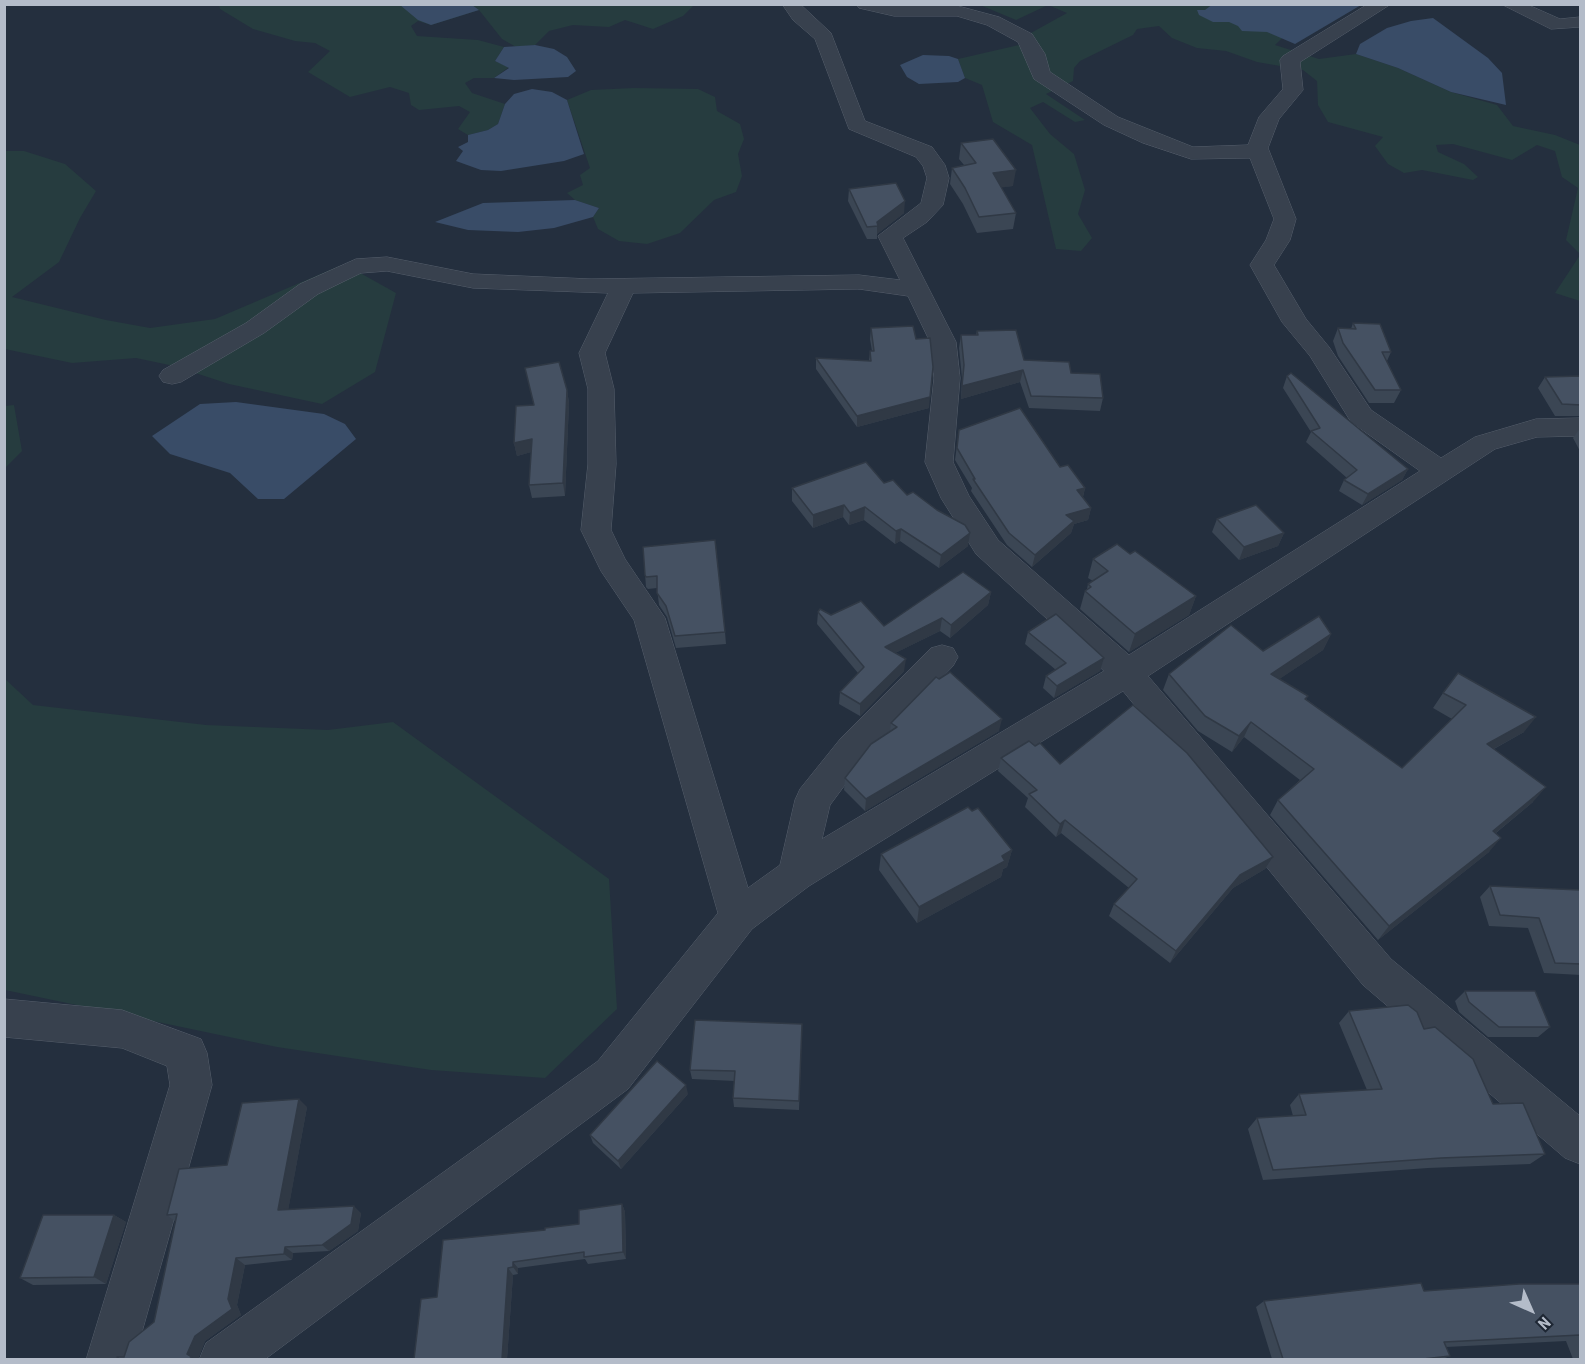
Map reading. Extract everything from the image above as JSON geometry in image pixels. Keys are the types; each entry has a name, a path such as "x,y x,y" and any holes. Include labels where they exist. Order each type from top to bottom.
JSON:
{"street":[{"path":"791,4 799,16 824,37 856,125 899,140 924,152 934,165 938,178 932,205 919,218 890,236 943,342 947,378 939,462 955,498 987,547 1127,672 1377,972 1581,1143"},
{"path":"866,4 894,11 958,11 993,21 1024,38 1035,54 1036,68 1041,75 1111,121 1150,140 1191,153 1259,151"},
{"path":"1382,4 1290,60 1293,90 1269,117 1257,148 1285,219 1278,240 1262,265 1295,321 1320,352 1361,416 1439,471"},
{"path":"1510,4 1558,26 1581,22"},
{"path":"172,376 255,328 309,288 356,266 387,264 473,281 624,285 859,282 919,290"},
{"path":"624,285 592,353 601,389 602,464 596,531 612,563 649,618 738,917"},
{"path":"223,1359 613,1075 738,917 796,874 1127,672 1485,443 1536,428 1581,427"},
{"path":"796,874 813,800 853,748 942,657"},
{"path":"4,1018 122,1029 186,1053 191,1085 110,1359"}],"green space":[{"path":"219,5 694,5 683,16 653,29 625,20 609,27 573,25 549,31 535,45 516,47 502,39 479,10 431,25 418,21 411,26 417,36 478,40 504,47 495,61 509,67 494,78 474,78 465,83 472,93 505,104 498,124 488,130 468,135 458,129 470,112 459,106 419,110 411,105 409,93 390,87 350,97 308,72 330,51 315,43 295,41 253,29 220,9"},
{"path":"980,5 1048,5 1016,20"},
{"path":"1048,5 1316,5 1275,45 1319,59 1356,54 1398,68 1451,92 1497,105 1513,126 1555,135 1580,145 1580,254 1566,240 1578,188 1562,177 1555,151 1537,145 1512,160 1453,144 1436,145 1438,152 1464,164 1478,177 1473,180 1422,170 1404,173 1388,164 1375,146 1383,137 1328,122 1318,105 1317,81 1303,70 1257,62 1226,51 1197,48 1172,38 1159,26 1137,29 1133,35 1080,61 1074,68 1073,81 1046,94 1085,120 1075,122 1043,102 1030,108 1050,134 1074,154 1085,190 1078,214 1092,238 1081,251 1056,249 1032,145 993,122 982,85 965,78 958,59 1032,42 1029,34 1067,13"},
{"path":"698,89 715,97 717,111 740,124 744,139 738,154 742,176 736,192 714,200 680,233 647,244 619,241 598,229 593,217 599,208 575,200 567,193 583,185 580,175 590,168 567,100 591,90"},
{"path":"4,151 24,151 65,164 96,191 59,262 12,297 106,320 150,328 215,319 344,264 396,293 375,372 322,404 229,384 174,366 136,358 72,363 5,349"},
{"path":"1580,255 1580,301 1555,293"},
{"path":"14,405 22,451 5,468 5,406"},
{"path":"4,678 33,705 206,725 328,730 393,722 609,879 617,1009 545,1078 431,1070 277,1047 5,990"}],"water":[{"path":"1213,4 1361,5 1295,44 1267,32 1242,31 1238,26 1229,22 1213,22 1199,15 1197,10 1205,10"},
{"path":"400,5 472,5 479,10 431,25 418,20"},
{"path":"1433,18 1488,58 1502,73 1506,105 1451,92 1398,68 1356,54 1360,44 1387,28"},
{"path":"535,45 554,49 567,57 576,71 568,77 514,80 494,78 509,68 495,61 504,47"},
{"path":"923,55 949,56 958,59 965,78 958,82 919,84 907,77 900,65"},
{"path":"532,89 552,92 567,100 584,154 564,161 501,171 481,170 456,161 463,151 458,147 468,142 468,135 488,130 498,124 505,104 514,94"},
{"path":"575,200 599,208 593,217 554,228 518,232 468,230 435,222 483,203"},
{"path":"236,402 324,414 345,424 356,439 284,499 258,499 230,473 170,454 152,436 200,404"}],"building":[{"path":"993,139 1016,170 993,173 1016,213 979,217 952,168 976,163 961,143"},
{"path":"896,183 905,201 877,222 878,226 867,227 849,189"},
{"path":"1353,323 1380,324 1391,352 1382,352 1401,390 1375,390 1343,343 1338,328 1356,329"},
{"path":"913,326 916,339 930,338 933,367 930,397 857,416 816,358 871,361 870,351 874,351 871,328"},
{"path":"1016,330 1024,360 1069,362 1071,373 1100,374 1103,398 1031,396 1023,370 962,386 964,365 961,335 978,335 977,331"},
{"path":"559,362 567,390 563,483 529,485 532,439 514,443 516,406 534,405 525,368"},
{"path":"1291,373 1408,469 1368,494 1344,480 1357,470 1311,431 1320,428 1287,376"},
{"path":"1581,376 1581,405 1562,404 1545,377"},
{"path":"1020,408 1060,467 1068,465 1085,488 1077,490 1091,508 1066,515 1074,521 1035,555 1009,533 973,479 975,479 957,448 959,430"},
{"path":"866,462 884,483 893,480 907,495 913,492 937,510 965,525 970,533 941,555 901,529 896,531 865,507 850,513 844,505 813,515 792,488"},
{"path":"1256,505 1284,533 1244,547 1217,519"},
{"path":"715,540 725,632 675,636 666,606 657,593 657,576 646,577 645,575 643,547"},
{"path":"1117,544 1130,554 1135,551 1196,596 1135,634 1085,591 1091,587 1088,584 1108,571 1093,559"},
{"path":"963,572 991,592 951,625 942,618 885,647 906,659 860,704 840,692 864,667 818,612 820,609 831,615 861,601 884,626"},
{"path":"1056,614 1104,658 1057,686 1046,676 1066,663 1028,632"},
{"path":"1319,616 1331,634 1271,674 1308,696 1305,699 1402,768 1466,705 1443,693 1458,673 1536,717 1487,744 1546,787 1493,831 1501,838 1389,926 1278,800 1314,769 1251,722 1239,736 1205,716 1169,674 1231,625 1263,651"},
{"path":"950,672 1002,719 866,799 845,778 871,744 897,727 891,723 936,677 939,679"},
{"path":"1133,705 1187,753 1273,857 1240,875 1176,951 1114,904 1137,879 1065,820 1060,824 1029,794 1037,790 1001,758 1029,741 1035,746 1040,743 1060,764"},
{"path":"968,807 972,811 978,808 1012,850 1002,856 1005,861 919,907 881,854"},
{"path":"1490,886 1580,890 1581,964 1555,963 1539,918 1500,915"},
{"path":"1465,991 1535,991 1550,1027 1499,1027 1469,1002"},
{"path":"1408,1005 1417,1012 1424,1029 1435,1027 1473,1059 1493,1104 1523,1103 1545,1154 1441,1158 1273,1170 1257,1118 1306,1115 1299,1094 1382,1089 1349,1011"},
{"path":"695,1020 802,1024 799,1101 733,1098 735,1071 690,1070"},
{"path":"657,1061 686,1085 618,1161 590,1135"},
{"path":"299,1099 278,1210 354,1206 351,1224 322,1245 285,1247 284,1254 236,1258 228,1299 232,1309 195,1336 187,1354 192,1357 189,1359 119,1359 117,1357 124,1357 129,1342 154,1322 177,1214 167,1215 179,1169 227,1165 242,1103"},
{"path":"622,1204 623,1252 584,1257 584,1252 513,1262 513,1267 508,1268 502,1359 414,1359 421,1299 437,1297 443,1240 545,1230 545,1228 579,1224 579,1210"},
{"path":"43,1215 114,1215 94,1277 20,1278"},
{"path":"1421,1283 1424,1291 1519,1284 1581,1284 1581,1337 1580,1335 1444,1342 1450,1356 1423,1359 1283,1359 1264,1301"}]}
